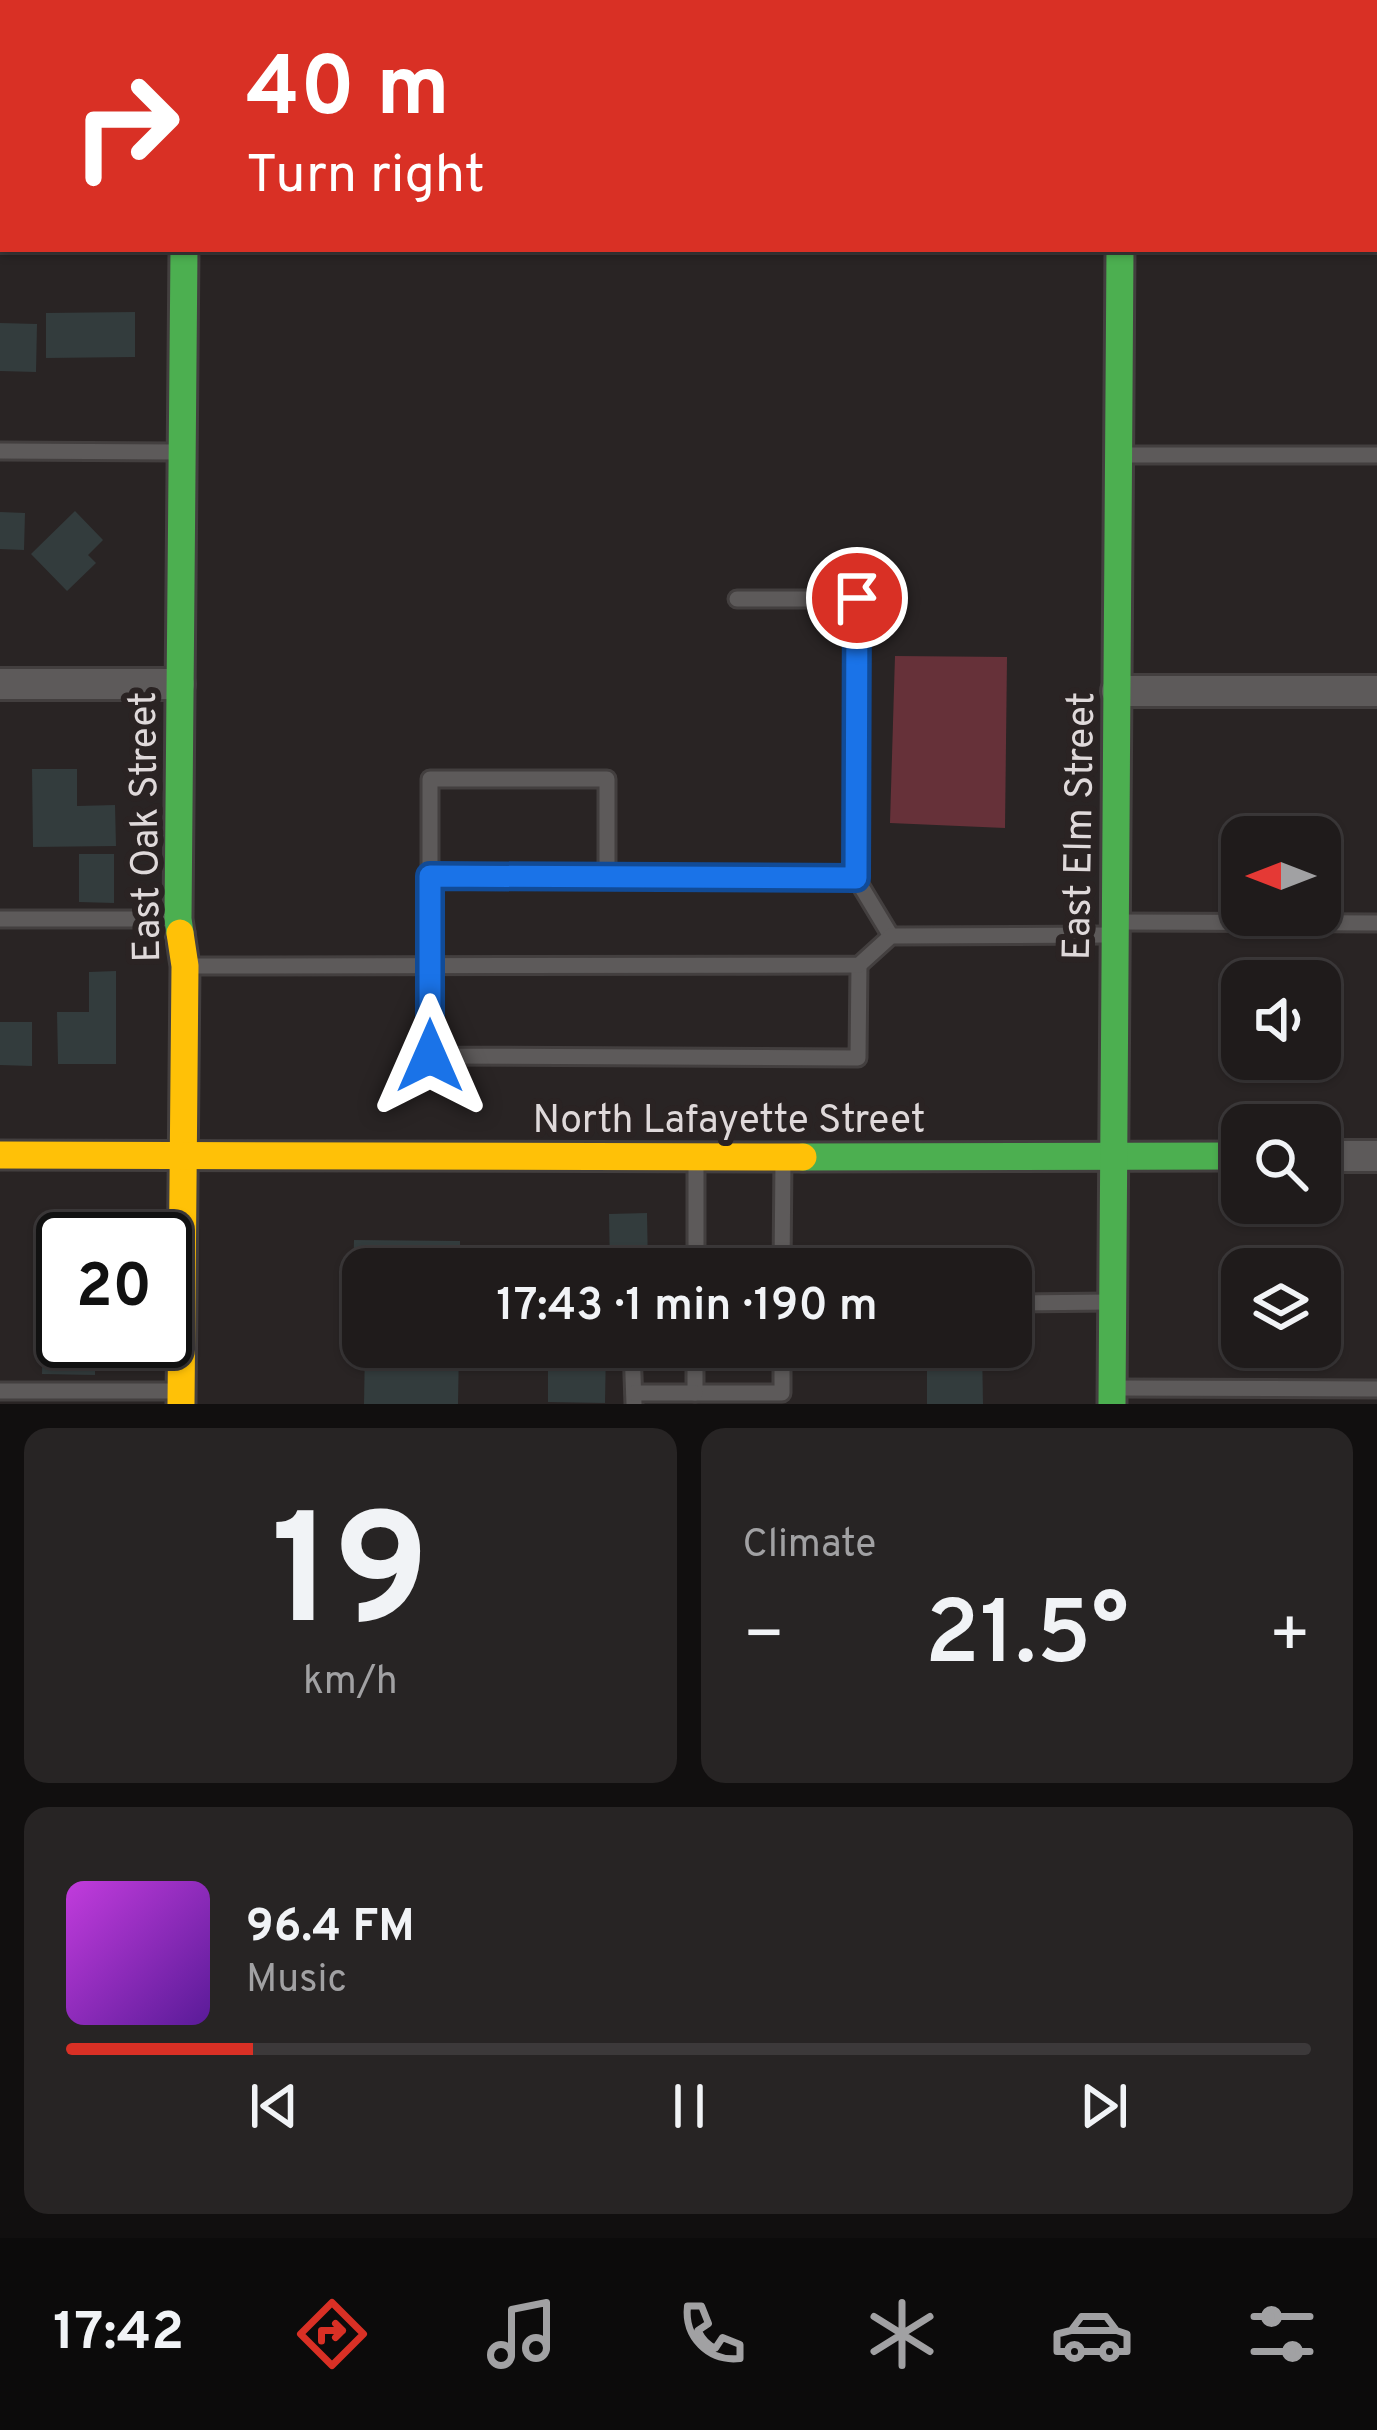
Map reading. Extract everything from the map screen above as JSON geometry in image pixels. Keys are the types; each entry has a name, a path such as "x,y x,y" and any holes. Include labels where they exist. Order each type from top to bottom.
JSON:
{"street":[{"name":"East Oak Street","path":"181,1398 185,966 178,919 178,684 184,252"},
{"name":"East Elm Street","path":"1112,1396 1120,252"},
{"path":"0,684 178,684"},
{"path":"1117,691 1377,691"},
{"name":"North Lafayette Street","path":"0,1155 1221,1156"},
{"path":"1341,1156 1377,1156"}],"lane":[{"path":"0,451 181,452"},
{"path":"1119,455 1377,455"},
{"path":"737,599 857,598 856,878 891,936"},
{"path":"607,877 607,779 430,779 430,1056 858,1058 859,965"},
{"path":"430,876 856,878"},
{"path":"0,919 178,919"},
{"path":"185,966 859,965 891,936 1377,923"},
{"path":"696,1157 696,1248"},
{"path":"782,1248 783,1157"},
{"path":"1032,1303 1113,1303"},
{"path":"633,1368 634,1398 782,1393 782,1368"},
{"path":"695,1368 695,1393"},
{"path":"1112,1396 1377,1389"},
{"path":"0,1391 181,1398"}],"shaded area":[{"path":"895,656 1007,657 1005,828 890,823"}],"building":[{"path":"135,312 135,357 46,358 46,313"},
{"path":"0,323 37,324 36,372 0,371"},
{"path":"75,511 103,540 88,555 96,563 67,591 31,554"},
{"path":"0,512 25,513 24,550 0,549"},
{"path":"32,769 77,769 77,806 115,805 116,846 33,847"},
{"path":"79,854 114,854 114,903 79,902"},
{"path":"116,971 116,1064 58,1064 57,1012 89,1012 89,972"},
{"path":"0,1022 32,1022 32,1066 0,1065"},
{"path":"647,1213 648,1248 610,1248 609,1214"},
{"path":"354,1240 460,1241 460,1248 354,1248"},
{"path":"42,1368 95,1368 95,1375 42,1374"},
{"path":"365,1368 459,1368 458,1404 364,1404"},
{"path":"548,1368 606,1368 605,1403 548,1402"},
{"path":"927,1368 982,1368 983,1404 927,1404"}],"traffic: fast":[{"path":"180,933 184,252"},
{"path":"1112,1404 1120,252"},
{"path":"803,1157 1221,1156"}],"traffic: slow":[{"path":"180,933 185,966 181,1404"},
{"path":"0,1155 803,1157"}],"route":[{"path":"430,1056 430,876 856,878 857,598"}]}
